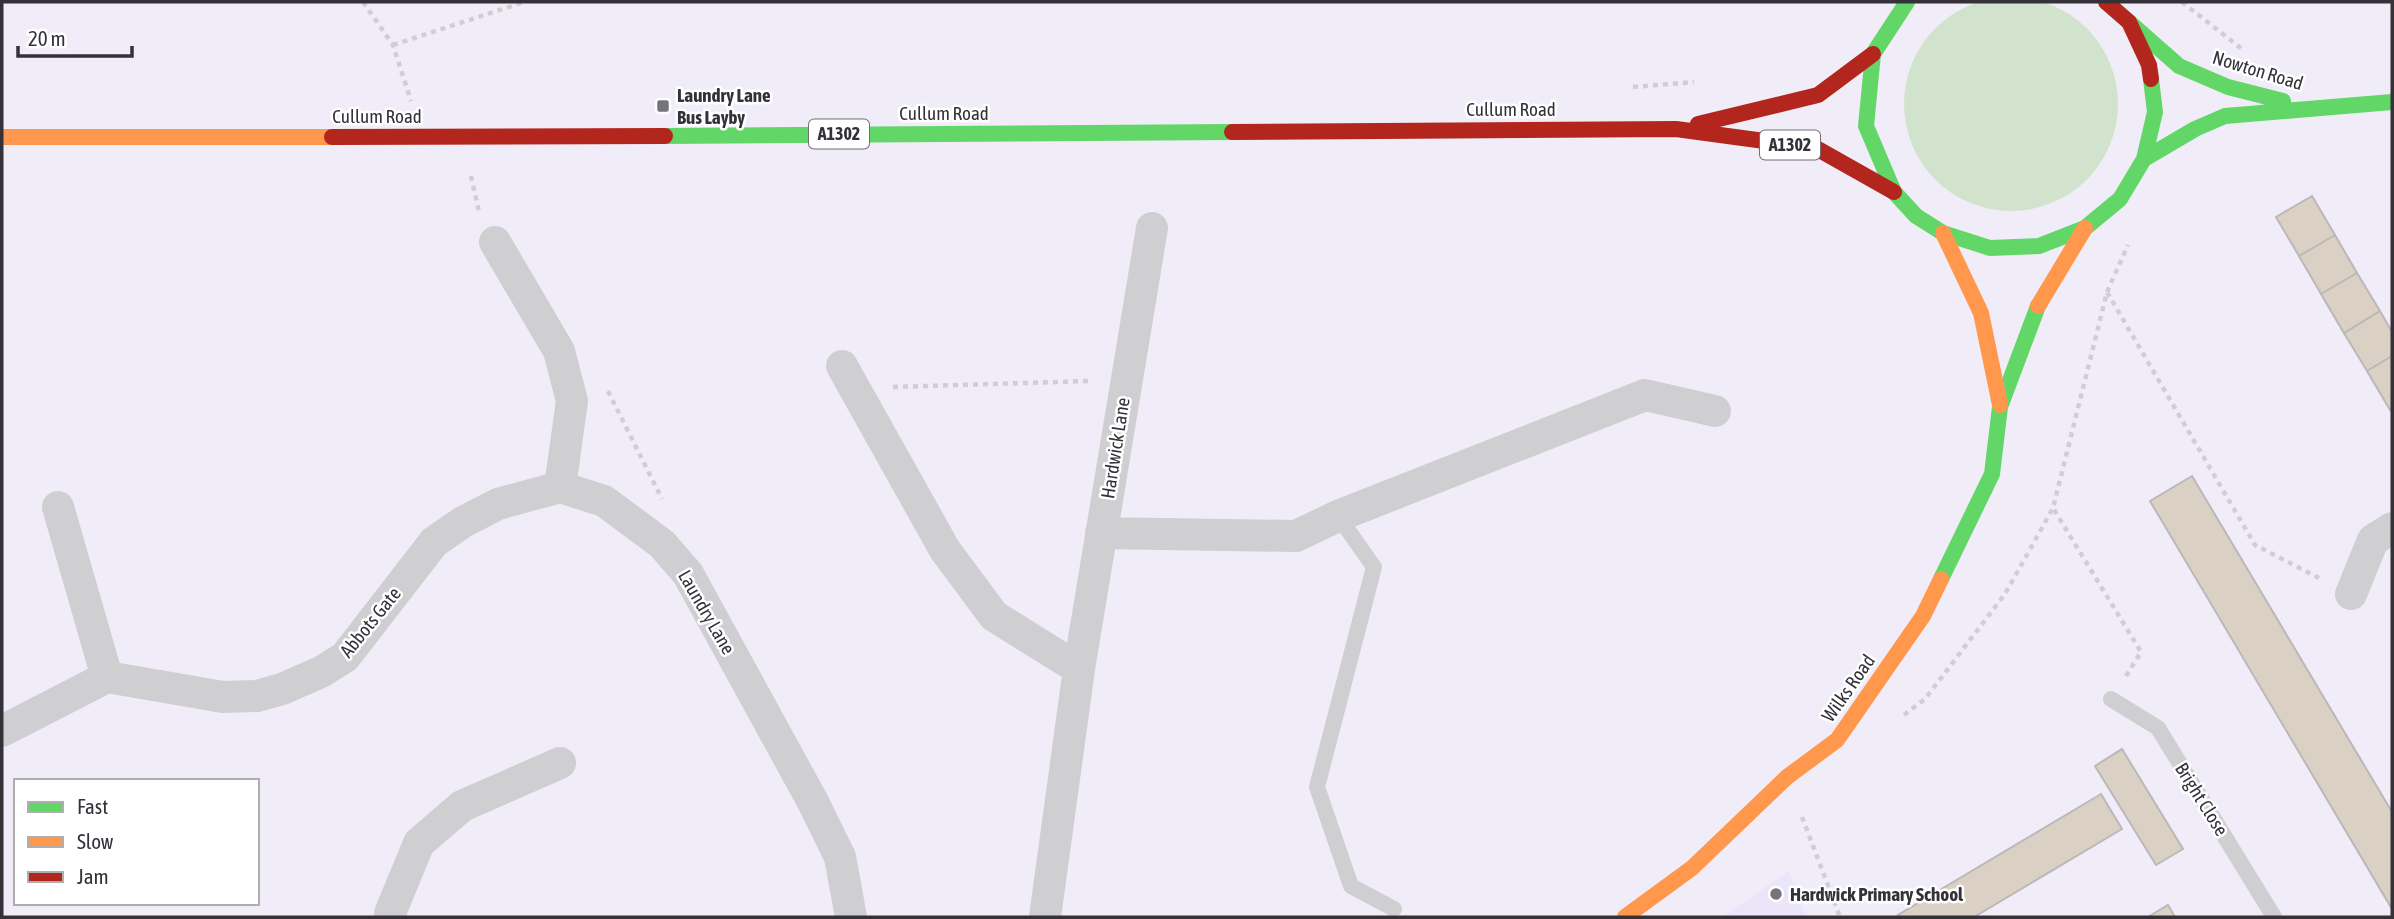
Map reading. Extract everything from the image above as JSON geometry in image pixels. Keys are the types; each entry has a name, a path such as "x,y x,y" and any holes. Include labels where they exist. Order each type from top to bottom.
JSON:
{"main road":[{"path":"1907,2 1873,54 1866,126 1894,192 1916,216 1942,233 1990,248 2039,246 2085,228 2120,199 2144,159 2155,112 2150,65 2129,22"},
{"name":"Nowton Road","path":"2106,2 2179,66 2228,88 2310,108"},
{"name":"Cullum Road","path":"1676,129 1818,95 1873,54"},
{"name":"Nowton Road","path":"2144,159 2195,129 2225,116 2392,102"},
{"name":"Cullum Road","path":"2,137 454,137 1676,129 1816,148 1894,192"},
{"name":"Wilks Road","path":"1625,917 1692,868 1787,777 1838,740 1923,616 1992,474 2000,407 2034,312 2085,228"},
{"name":"Wilks Road","path":"1942,233 1981,313 2000,407"}],"street":[{"name":"Hardwick Lane","path":"1045,917 1079,669 1152,228"},
{"path":"495,242 559,351 572,401 560,486"},
{"path":"849,377 945,550 995,616 1079,669"},
{"path":"1101,533 1296,536 1338,516 1645,395 1715,411"},
{"name":"Abbots Gate","path":"107,677 223,697 257,696 282,689 321,672 345,657 434,542 463,522 498,504 560,486"},
{"name":"Laundry Lane","path":"560,486 604,501 662,544 688,574 813,802 840,857 851,917"},
{"path":"2,732 107,677 58,507"},
{"path":"2351,594 2373,540 2392,528"},
{"path":"388,916 419,844 463,806 560,763"}],"lane":[{"path":"1338,516 1374,567 1317,787 1351,886 1394,909"},
{"name":"Bright Close","path":"2111,699 2158,729 2274,917"}],"path":[{"path":"363,2 393,45 412,103"},
{"path":"393,45 524,2"},
{"path":"2182,2 2243,50"},
{"path":"469,167 477,209 495,242"},
{"path":"2111,699 2141,652 2053,508 2107,292 2255,545 2351,594"},
{"path":"849,377 1126,380"},
{"path":"606,386 667,509"},
{"path":"1787,777 1840,917"}],"shaded area":[{"name":"Hardwick Primary School","path":"1789,871 1806,917 1722,917"}],"green space":[{"path":"1990,0 2032,0 2070,15 2100,45 2115,83 2118,104 2115,125 2100,163 2070,193 2032,208 2011,211 1990,208 1952,193 1922,163 1907,125 1904,104 1907,83 1922,45 1952,15"}],"building":[{"path":"2312,196 2335,235 2299,256 2276,217"},
{"path":"2335,235 2357,273 2321,294 2299,256"},
{"path":"2357,273 2380,311 2344,333 2321,294"},
{"path":"2380,311 2392,332 2392,356 2367,371 2344,333"},
{"path":"2392,356 2392,408 2390,410 2367,371"},
{"path":"2192,476 2392,812 2392,909 2150,501"},
{"path":"2122,749 2183,849 2156,865 2095,766"},
{"path":"2101,794 2122,829 1974,917 1898,915"},
{"path":"2168,905 2175,917 2148,917"}],"traffic: fast":[{"path":"1907,2 1873,54 1866,126 1894,192 1916,216 1943,233 1990,248 2039,246 2085,228 2120,199 2144,159 2155,112 2151,79"},
{"path":"2129,22 2179,66 2228,87 2283,101"},
{"path":"2144,159 2195,129 2225,116 2392,102"},
{"path":"665,136 1232,132"},
{"path":"1941,579 1992,474 2000,407 2038,306"}],"traffic: slow":[{"path":"2,137 332,137"},
{"path":"2038,306 2085,228"},
{"path":"1943,233 1981,313 2000,405"},
{"path":"1625,917 1692,868 1787,777 1837,740 1923,616 1941,579"}],"traffic: jam":[{"path":"2106,2 2129,22 2149,65 2151,79"},
{"path":"1698,124 1818,95 1873,54"},
{"path":"1232,132 1676,129 1816,148 1894,192"},
{"path":"332,137 665,136"}],"place":[{"name":"Laundry Lane Bus Layby","path":"663,106"},
{"name":"Hardwick Primary School","path":"1776,894"}]}
